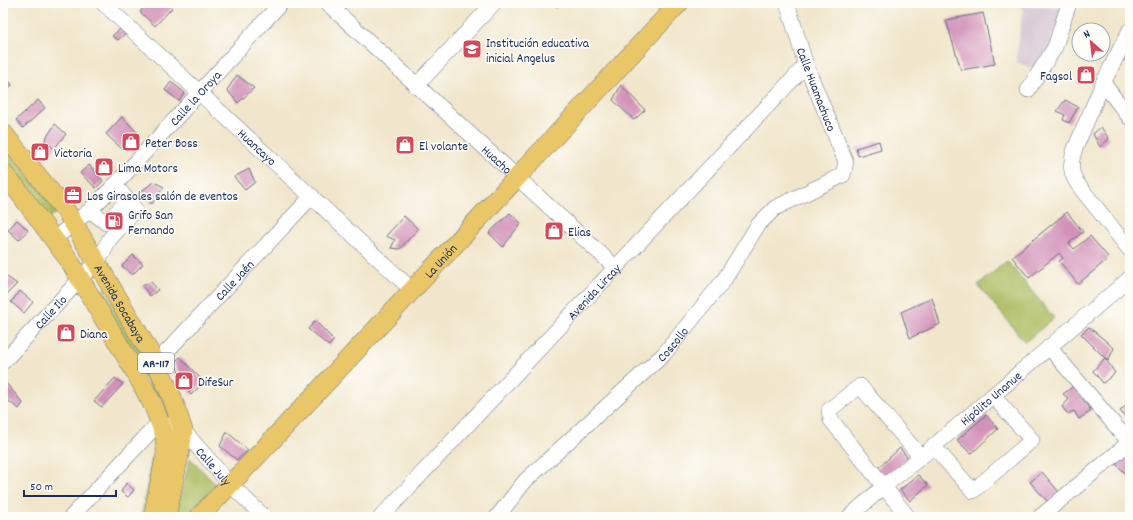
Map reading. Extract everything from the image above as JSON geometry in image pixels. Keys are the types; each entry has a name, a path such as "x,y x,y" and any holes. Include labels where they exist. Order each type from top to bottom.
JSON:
{"main road":[{"name":"La Unión","path":"199,517 679,3"},
{"name":"Avenida Socabaya","path":"3,133 74,224 156,363 172,397 183,430 180,456 166,517"},
{"name":"Avenida Socabaya","path":"3,173 54,239 80,279 149,395 165,436 166,453 153,517"}],"street":[{"name":"Huancayo","path":"102,3 412,290"},
{"name":"Calle la Oroya","path":"54,239 90,210 115,185 282,3"},
{"name":"Huacho","path":"327,3 615,267"},
{"path":"416,86 494,3"},
{"name":"Calle Huamachuco","path":"787,3 806,65 846,162 843,175"},
{"path":"1028,90 1055,47 1069,3"},
{"path":"1130,30 1103,83 1071,160 1073,177 1130,250"},
{"name":"Avenida Lircay","path":"380,517 806,65"},
{"path":"1103,83 1130,118"},
{"name":"Coscollo","path":"497,517 524,481 664,354 724,280 758,225 774,208 843,175"},
{"path":"90,210 106,223 128,200 115,185"},
{"name":"Calle Jaén","path":"156,363 312,196"},
{"name":"Calle Ilo","path":"3,362 97,261 103,253 108,240 134,211 135,209 128,200"},
{"name":"Hipólito Unanue","path":"849,517 883,487 934,447 1048,347 1130,278"},
{"path":"1044,516 1130,442 1048,347"},
{"path":"908,517 831,420 829,410 860,386 921,457"},
{"path":"934,447 973,491 1032,440 993,396"},
{"path":"72,517 160,423 183,430"},
{"name":"Calle July","path":"183,430 230,484 264,517"}],"shaded area":[{"path":"1023,6 1068,9 1052,35 1049,74 1016,62"}],"green space":[{"path":"3,143 58,212 48,218 3,162"},
{"path":"1007,261 1054,318 1025,342 978,285"},
{"path":"105,288 165,394 157,398 96,293"},
{"path":"152,458 159,459 149,517 141,517"},
{"path":"190,458 216,485 185,517 175,517"}],"building":[{"path":"147,3 167,3 172,8 155,26 140,12"},
{"path":"553,3 561,3 557,7"},
{"path":"983,13 995,64 961,70 946,20"},
{"path":"121,28 126,33 118,40 112,36"},
{"path":"1128,48 1130,50 1130,65 1120,57"},
{"path":"3,74 12,85 3,93"},
{"path":"237,75 254,88 238,103 227,90"},
{"path":"171,82 185,93 179,101 165,90"},
{"path":"621,85 645,110 634,120 613,100"},
{"path":"38,100 45,108 23,128 16,120"},
{"path":"1065,100 1078,107 1069,123 1063,120 1065,115 1057,111"},
{"path":"122,117 139,134 122,149 106,134"},
{"path":"55,124 66,134 54,149 45,140"},
{"path":"1101,127 1109,139 1100,147 1093,134"},
{"path":"879,141 881,149 858,156 856,148"},
{"path":"89,165 103,181 96,188 80,173"},
{"path":"249,169 255,182 245,190 234,177"},
{"path":"154,182 164,187 152,204 140,192"},
{"path":"1067,212 1083,232 1069,243 1074,249 1090,236 1109,258 1078,284 1059,261 1063,258 1059,253 1029,278 1012,257"},
{"path":"510,213 521,223 503,247 489,233"},
{"path":"404,216 418,229 400,249 391,248 395,240 386,236"},
{"path":"17,220 28,230 19,240 8,230"},
{"path":"133,255 143,264 132,275 122,266"},
{"path":"3,274 17,284 6,295 3,292"},
{"path":"151,282 158,290 150,296 142,286"},
{"path":"20,291 33,302 24,313 11,302"},
{"path":"932,298 940,324 910,338 901,312"},
{"path":"315,321 334,340 329,346 308,329"},
{"path":"1089,327 1114,348 1108,361 1081,334"},
{"path":"180,357 204,382 191,395 174,363"},
{"path":"1105,358 1115,373 1103,383 1093,371"},
{"path":"115,378 123,384 102,407 94,401"},
{"path":"6,383 23,403 19,409 3,397 3,387"},
{"path":"1074,386 1091,411 1079,419 1074,411 1068,414 1062,407 1069,399 1063,394"},
{"path":"1130,402 1130,422 1120,411"},
{"path":"986,415 998,429 971,454 957,440"},
{"path":"227,432 248,450 237,460 220,446"},
{"path":"900,448 908,458 884,479 876,470"},
{"path":"1128,452 1130,454 1130,474 1128,476 1116,464"},
{"path":"1042,472 1059,492 1048,502 1030,482"},
{"path":"918,475 928,485 910,501 900,490"},
{"path":"126,483 134,490 128,497 121,492"}],"place":[{"name":"Institución educativa inicial Angelus","path":"472,49"},
{"name":"Fagsol","path":"1086,75"},
{"name":"Peter Boss","path":"131,142"},
{"name":"El volante","path":"405,145"},
{"name":"Victoria","path":"40,152"},
{"name":"Lima Motors","path":"104,167"},
{"name":"Los Girasoles salón de eventos","path":"73,195"},
{"name":"Grifo San Fernando","path":"114,221"},
{"name":"Elias","path":"554,231"},
{"name":"Diana","path":"66,333"},
{"name":"DifeSur","path":"184,381"}]}
